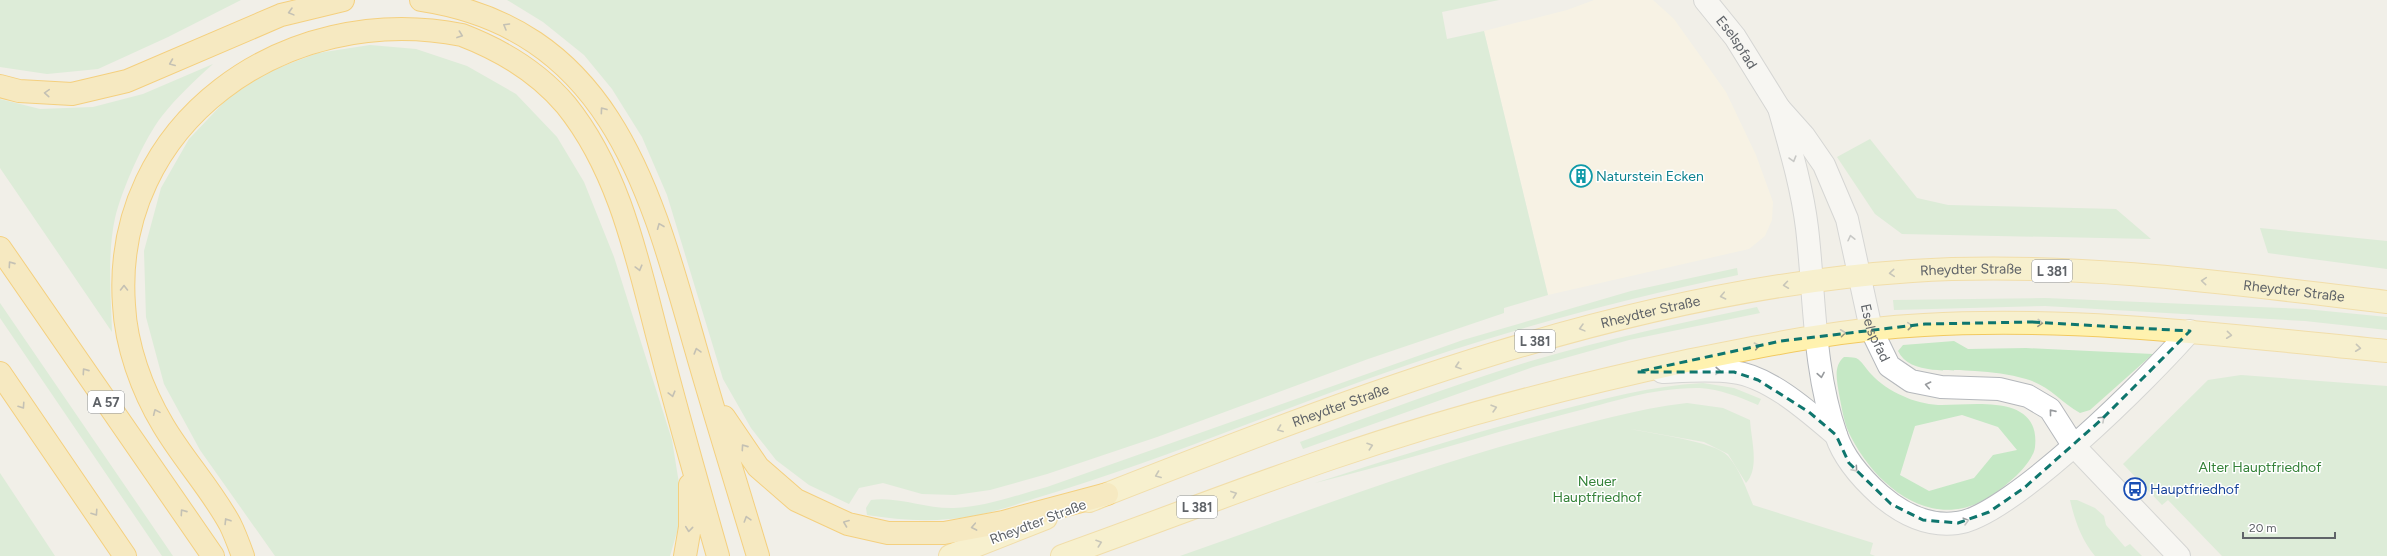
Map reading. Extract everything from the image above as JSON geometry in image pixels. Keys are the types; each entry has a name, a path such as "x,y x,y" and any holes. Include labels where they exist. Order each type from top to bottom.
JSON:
{"highway":[{"path":"0,86 19,91 72,94 128,81 281,14 343,0"},
{"path":"421,0 446,4 499,22 549,52 586,88 611,122 636,165 664,237 758,556"},
{"path":"243,556 230,524 162,423 135,366 124,307 124,253 138,194 163,144 199,98 241,64 289,37 341,23 390,20 438,27 486,44 529,70 564,103 593,143 609,178 634,249 691,462 718,556"},
{"name":"A 57","path":"0,248 213,556"},
{"path":"0,374 125,556"},
{"path":"708,388 730,428 758,467 796,500 848,524 888,533 944,533 1003,522 1107,494"},
{"path":"685,556 690,527 691,462"}],"main road":[{"name":"Rheydter Straße","path":"950,556 1107,494 1323,412 1535,341 1637,314 1761,288 1812,281 1915,271 2034,270 2150,276 2227,283 2387,302"},
{"name":"L 381","path":"1062,556 1333,458 1529,398 1637,372 1815,336 1925,324 2032,322 2190,331 2387,351"}],"street":[{"name":"Eselspfad","path":"1705,0 1735,37 1779,108 1804,136 1824,165 1847,220 1871,329 1889,366 1900,375 1911,381 1941,388 1999,389 2028,396 2050,408 2073,445 2179,556"},
{"name":"Eselspfad","path":"1779,108 1798,175 1805,212 1812,281 1815,336 1822,379 1836,435 1850,463 1869,485 1891,504 1906,514 1941,524 1958,523 1989,512 2024,488 2073,445 2173,351 2190,331"},
{"name":"Eselspfad","path":"1637,372 1734,372 1758,380 1784,394 1809,412 1836,435"}],"highlighted area":[{"path":"2032,322 2190,331 2101,420 2024,488 1989,512 1958,523 1923,520 1891,504 1849,463 1836,435 1809,412 1758,380 1734,372 1637,372 1781,341 1925,324"}],"shaded area":[{"path":"1594,0 1653,0 1674,19 1726,92 1756,155 1773,202 1772,220 1765,236 1749,249 1548,295 1484,31 1567,10"}],"green space":[{"path":"0,0 241,0 168,37 98,69 47,74 0,67"},
{"path":"507,0 1499,0 1442,12 1447,39 1484,31 1548,295 1504,308 1504,313 1368,359 1157,437 1047,474 990,490 955,495 922,494 883,483 859,488 849,504 809,485 776,460 751,428 723,379 667,195 642,137 612,89 584,55 543,22"},
{"path":"370,45 416,49 467,66 516,94 557,137 584,182 614,257 672,440 681,496 679,525 670,556 275,556 200,450 164,384 146,317 144,251 161,188 189,139 227,99 267,72 318,53"},
{"path":"213,64 180,95 155,126 134,165 118,206 111,246 110,275 112,332 0,168 0,99 40,109 93,107 143,94"},
{"path":"1870,139 1917,198 1948,205 2116,209 2151,239 1902,234 1875,214 1837,157"},
{"path":"2260,228 2387,241 2387,269 2268,253"},
{"path":"1737,268 1738,275 1599,307 1418,361 1138,465 991,512 963,518 939,520 908,520 867,515 866,508 871,500 892,500 933,507 954,508 989,503 1013,497 1047,487 1463,340 1631,291"},
{"path":"2045,298 2305,309 2387,317 2387,330 2305,321 2045,306 1894,310 1893,300"},
{"path":"0,303 173,556 162,556 0,318"},
{"path":"1757,307 1760,313 1629,340 1533,367 1303,449 1300,442 1444,390 1531,361 1615,338"},
{"path":"1954,341 1968,349 2026,348 2153,354 2090,410 2080,413 2042,386 2026,379 1994,373 1932,370 1922,368 1904,359 1898,351 1903,345"},
{"path":"1844,357 1856,358 1881,384 1915,401 1938,405 1985,404 2016,410 2027,417 2034,429 2035,447 2029,462 2015,477 1991,496 1964,508 1944,510 1925,506 1907,498 1890,486 1875,472 1851,437 1842,411 1837,379 1837,369","holes":["1962,415 1998,427 2017,450 1993,455 1974,478 1929,491 1900,475 1915,426"]},
{"name":"Alter Hauptfriedhof","path":"2241,375 2387,386 2387,556 2222,556 2168,500 2162,505 2123,464 2208,380"},
{"path":"1703,383 1734,388 1761,399 1758,405 1737,396 1700,388 1683,388 1650,393 1537,421 1315,483 1462,437 1552,412 1645,390"},
{"name":"Neuer Hauptfriedhof","path":"1687,403 1723,408 1750,420 1754,461 1753,470 1746,483 1728,454 1704,442 1631,429 1697,442 1721,451 1728,456 1736,467 1753,505 1873,543 1870,554 1875,556 1180,556 1403,477 1493,449 1612,417"},
{"path":"0,473 55,556 0,556"},
{"path":"2070,500 2077,500 2095,508 2104,516 2106,525 2125,547 2130,544 2142,556 2095,556 2079,530"}],"place":[{"name":"Naturstein Ecken","path":"1581,176"},
{"name":"Hauptfriedhof","path":"2135,489"}]}
